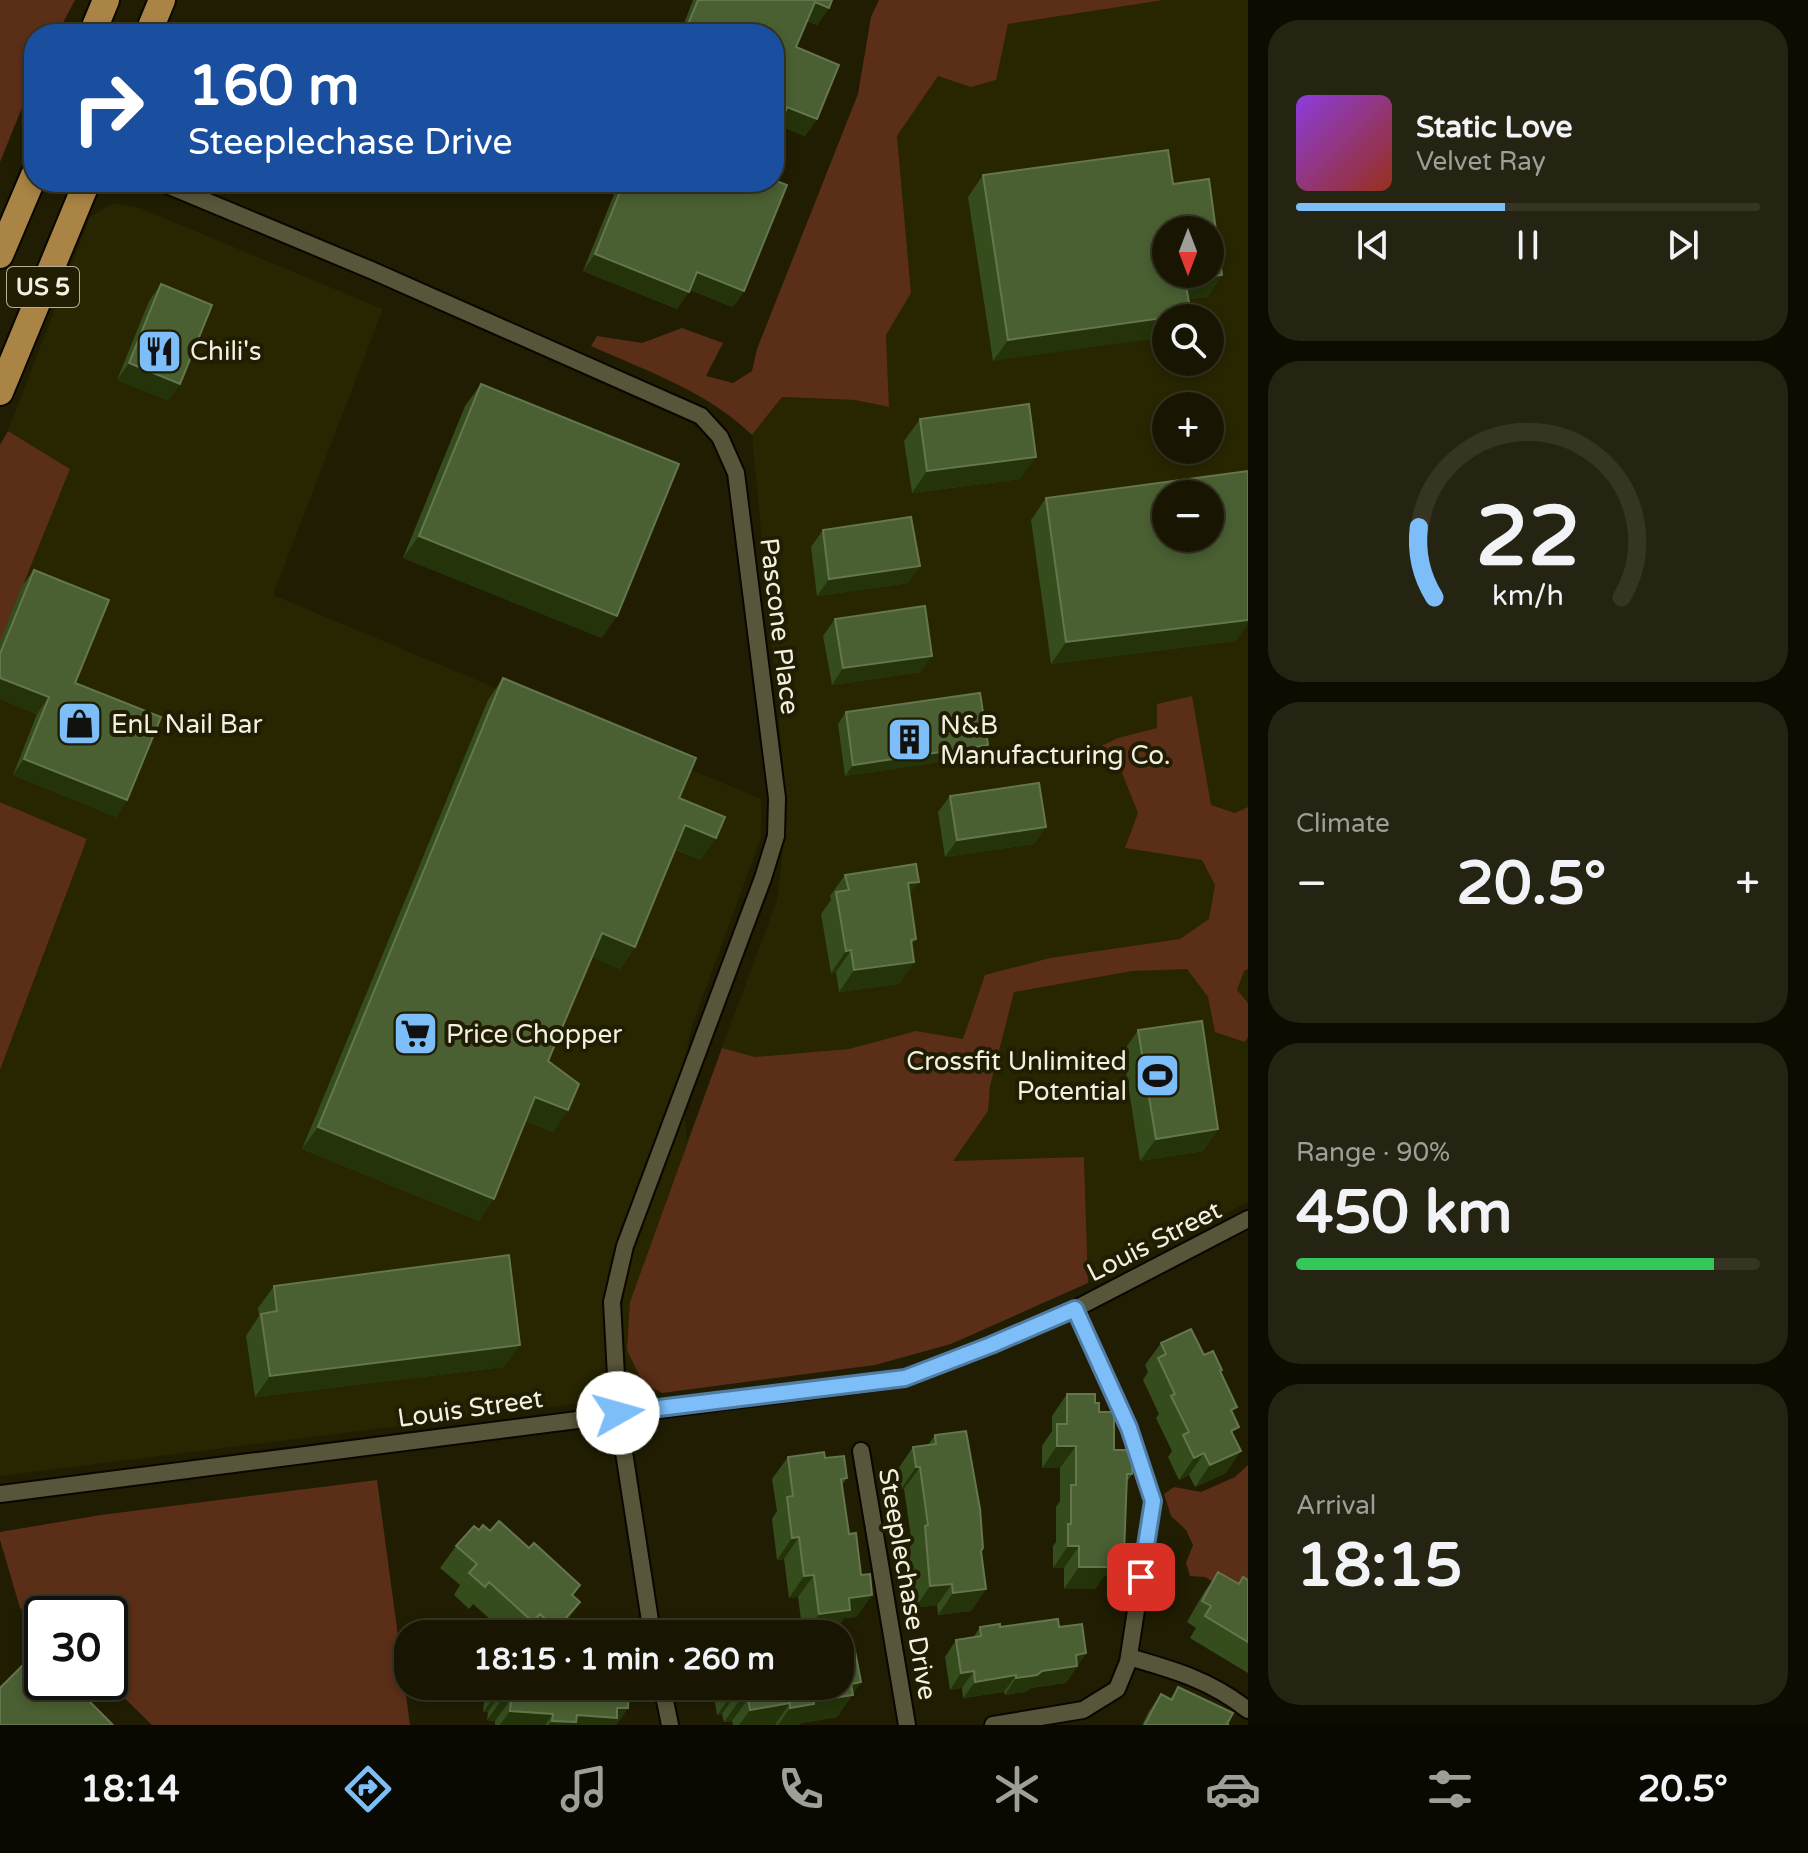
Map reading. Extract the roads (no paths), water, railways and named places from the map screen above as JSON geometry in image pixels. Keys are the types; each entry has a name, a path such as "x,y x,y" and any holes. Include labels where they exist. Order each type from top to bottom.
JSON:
{"highway":[{"path":"96,24 106,0"},
{"path":"152,24 162,0"},
{"name":"US 5","path":"0,255 27,192"},
{"name":"US 5","path":"0,392 83,192"}],"street":[{"name":"Pascone Place","path":"184,192 371,270 701,416 720,437 736,473 777,793 776,836 625,1246 612,1302 618,1413 649,1620"},
{"name":"Louis Street","path":"0,1494 905,1378 1075,1309 1248,1219"},
{"path":"993,1725 1083,1710 1117,1689 1129,1657 1153,1501 1129,1428 1075,1309"},
{"name":"Steeplechase Drive","path":"861,1451 907,1725"},
{"path":"1129,1657 1196,1677 1229,1695 1248,1710"},
{"path":"665,1700 670,1725"}],"place":[{"name":"Chili's","path":"159,351"},
{"name":"EnL Nail Bar","path":"80,724"},
{"name":"N&B Manufacturing Co.","path":"909,740"},
{"name":"Price Chopper","path":"415,1034"},
{"name":"Crossfit Unlimited Potential","path":"1158,1076"}]}
